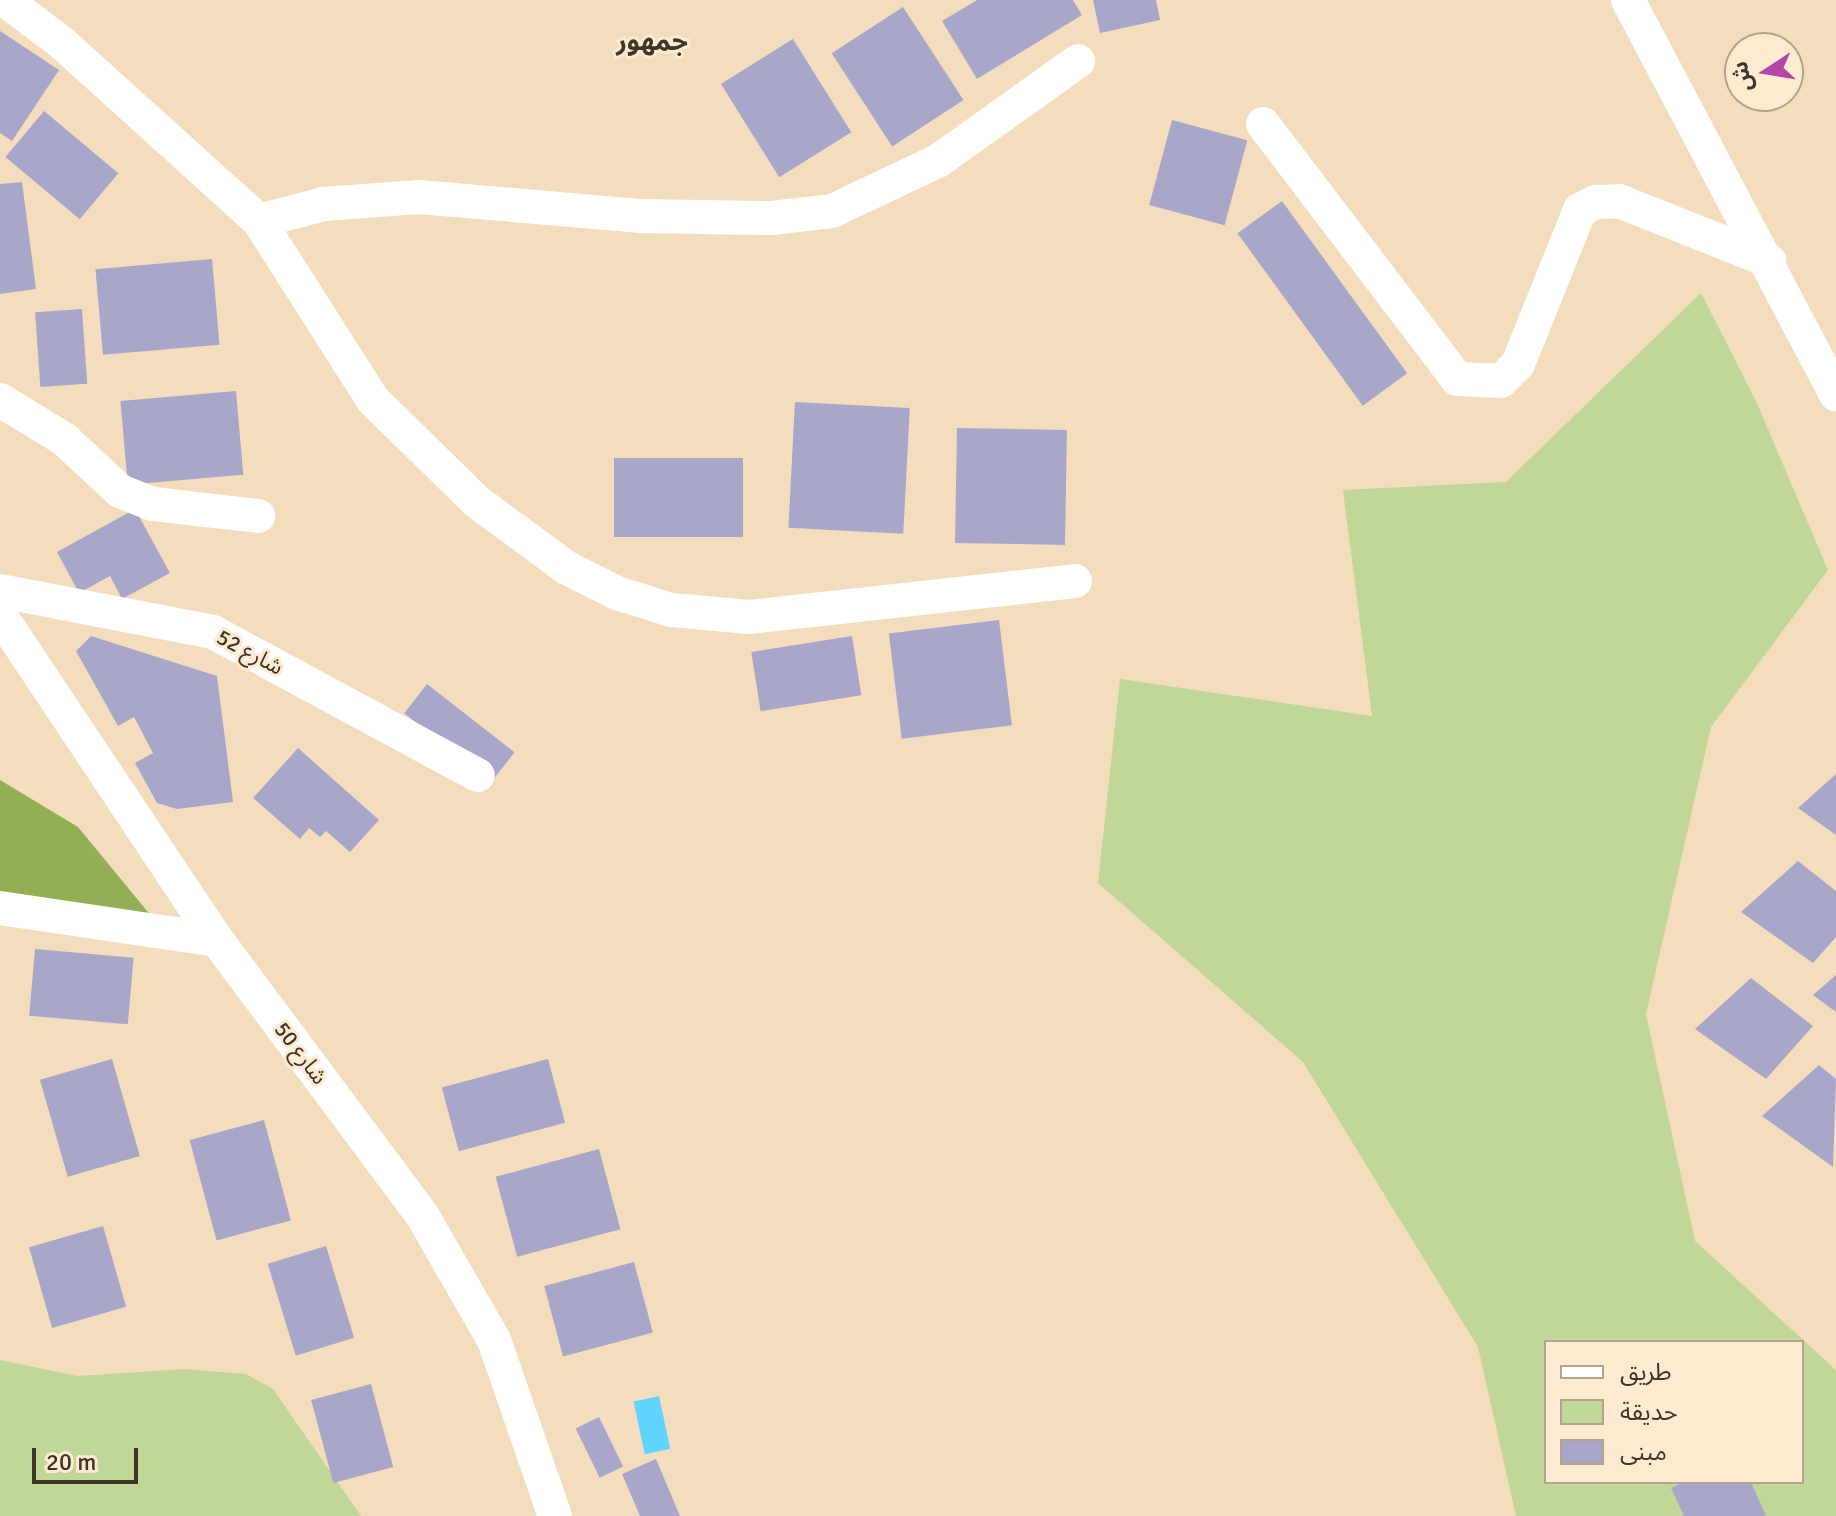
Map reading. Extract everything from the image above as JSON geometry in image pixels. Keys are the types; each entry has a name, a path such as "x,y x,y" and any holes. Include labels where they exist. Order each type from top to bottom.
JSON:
{"street":[{"path":"5,0 62,43 259,221 373,400 476,501 567,568 617,593 671,610 750,617 1075,581"},
{"path":"1628,0 1770,261 1836,394"},
{"path":"259,221 324,204 419,197 639,216 771,218 832,211 938,161 1078,61"},
{"path":"1263,124 1457,379 1501,381 1518,364 1580,210 1596,202 1619,201 1770,261"},
{"path":"0,400 64,439 120,491 153,504 258,516"},
{"name":"شارع 52","path":"0,591 213,632 478,775"},
{"name":"شارع 50","path":"0,615 217,940 422,1215 494,1340 555,1516"},
{"path":"0,908 217,940"}],"green space":[{"path":"1701,293 1756,401 1828,570 1711,727 1646,1014 1695,1241 1803,1340 1544,1340 1544,1484 1804,1484 1804,1341 1836,1370 1836,1516 1516,1516 1478,1347 1303,1062 1098,883 1120,679 1372,716 1343,490 1506,482"},
{"path":"0,780 78,827 161,928 0,914"},
{"path":"0,1360 77,1376 185,1369 246,1374 273,1389 361,1516 0,1516"}],"water":[{"path":"659,1396 670,1449 645,1454 634,1401"}],"building":[{"path":"977,0 1073,0 1082,15 977,79 942,21"},
{"path":"1093,0 1156,0 1160,20 1100,33"},
{"path":"903,7 963,100 892,146 832,53"},
{"path":"0,31 59,70 12,141 0,133"},
{"path":"793,39 851,132 779,177 721,84"},
{"path":"44,111 118,173 80,219 5,157"},
{"path":"1172,120 1247,140 1225,225 1149,205"},
{"path":"22,182 36,289 0,294 0,184"},
{"path":"1282,201 1407,373 1363,406 1238,233"},
{"path":"212,259 219,345 103,355 95,269"},
{"path":"82,309 87,384 40,387 35,312"},
{"path":"236,391 243,475 128,485 120,401"},
{"path":"795,402 910,408 903,534 788,528"},
{"path":"957,428 1067,430 1065,545 955,543"},
{"path":"614,458 743,458 743,537 614,537"},
{"path":"135,509 170,573 122,599 110,576 79,593 57,552"},
{"path":"999,620 1012,725 902,739 889,634"},
{"path":"91,636 217,676 233,802 177,809 157,803 135,763 153,753 134,717 118,726 76,651"},
{"path":"852,636 861,695 761,711 751,652"},
{"path":"427,684 514,752 492,781 404,713"},
{"path":"298,748 379,820 350,852 326,831 320,837 309,828 300,839 253,798"},
{"path":"1836,774 1836,835 1798,808"},
{"path":"1798,861 1836,891 1836,937 1813,963 1741,912"},
{"path":"35,949 134,958 128,1024 29,1016"},
{"path":"1836,975 1836,1012 1813,995"},
{"path":"1751,978 1813,1026 1766,1079 1695,1029"},
{"path":"112,1059 140,1156 68,1177 40,1080"},
{"path":"548,1059 565,1123 459,1151 442,1087"},
{"path":"1819,1065 1836,1079 1833,1167 1762,1116"},
{"path":"264,1120 291,1220 217,1240 190,1140"},
{"path":"599,1149 620,1229 517,1257 496,1177"},
{"path":"103,1226 126,1307 52,1328 29,1247"},
{"path":"326,1246 354,1338 296,1356 268,1264"},
{"path":"634,1262 653,1333 563,1357 544,1286"},
{"path":"371,1384 393,1467 333,1483 311,1400"},
{"path":"599,1417 623,1466 600,1478 576,1428"},
{"path":"656,1459 680,1516 640,1516 622,1474"},
{"path":"1680,1484 1752,1484 1766,1516 1684,1516 1671,1488"}],"district":[{"name":"جمهور","path":"652,43"}]}
